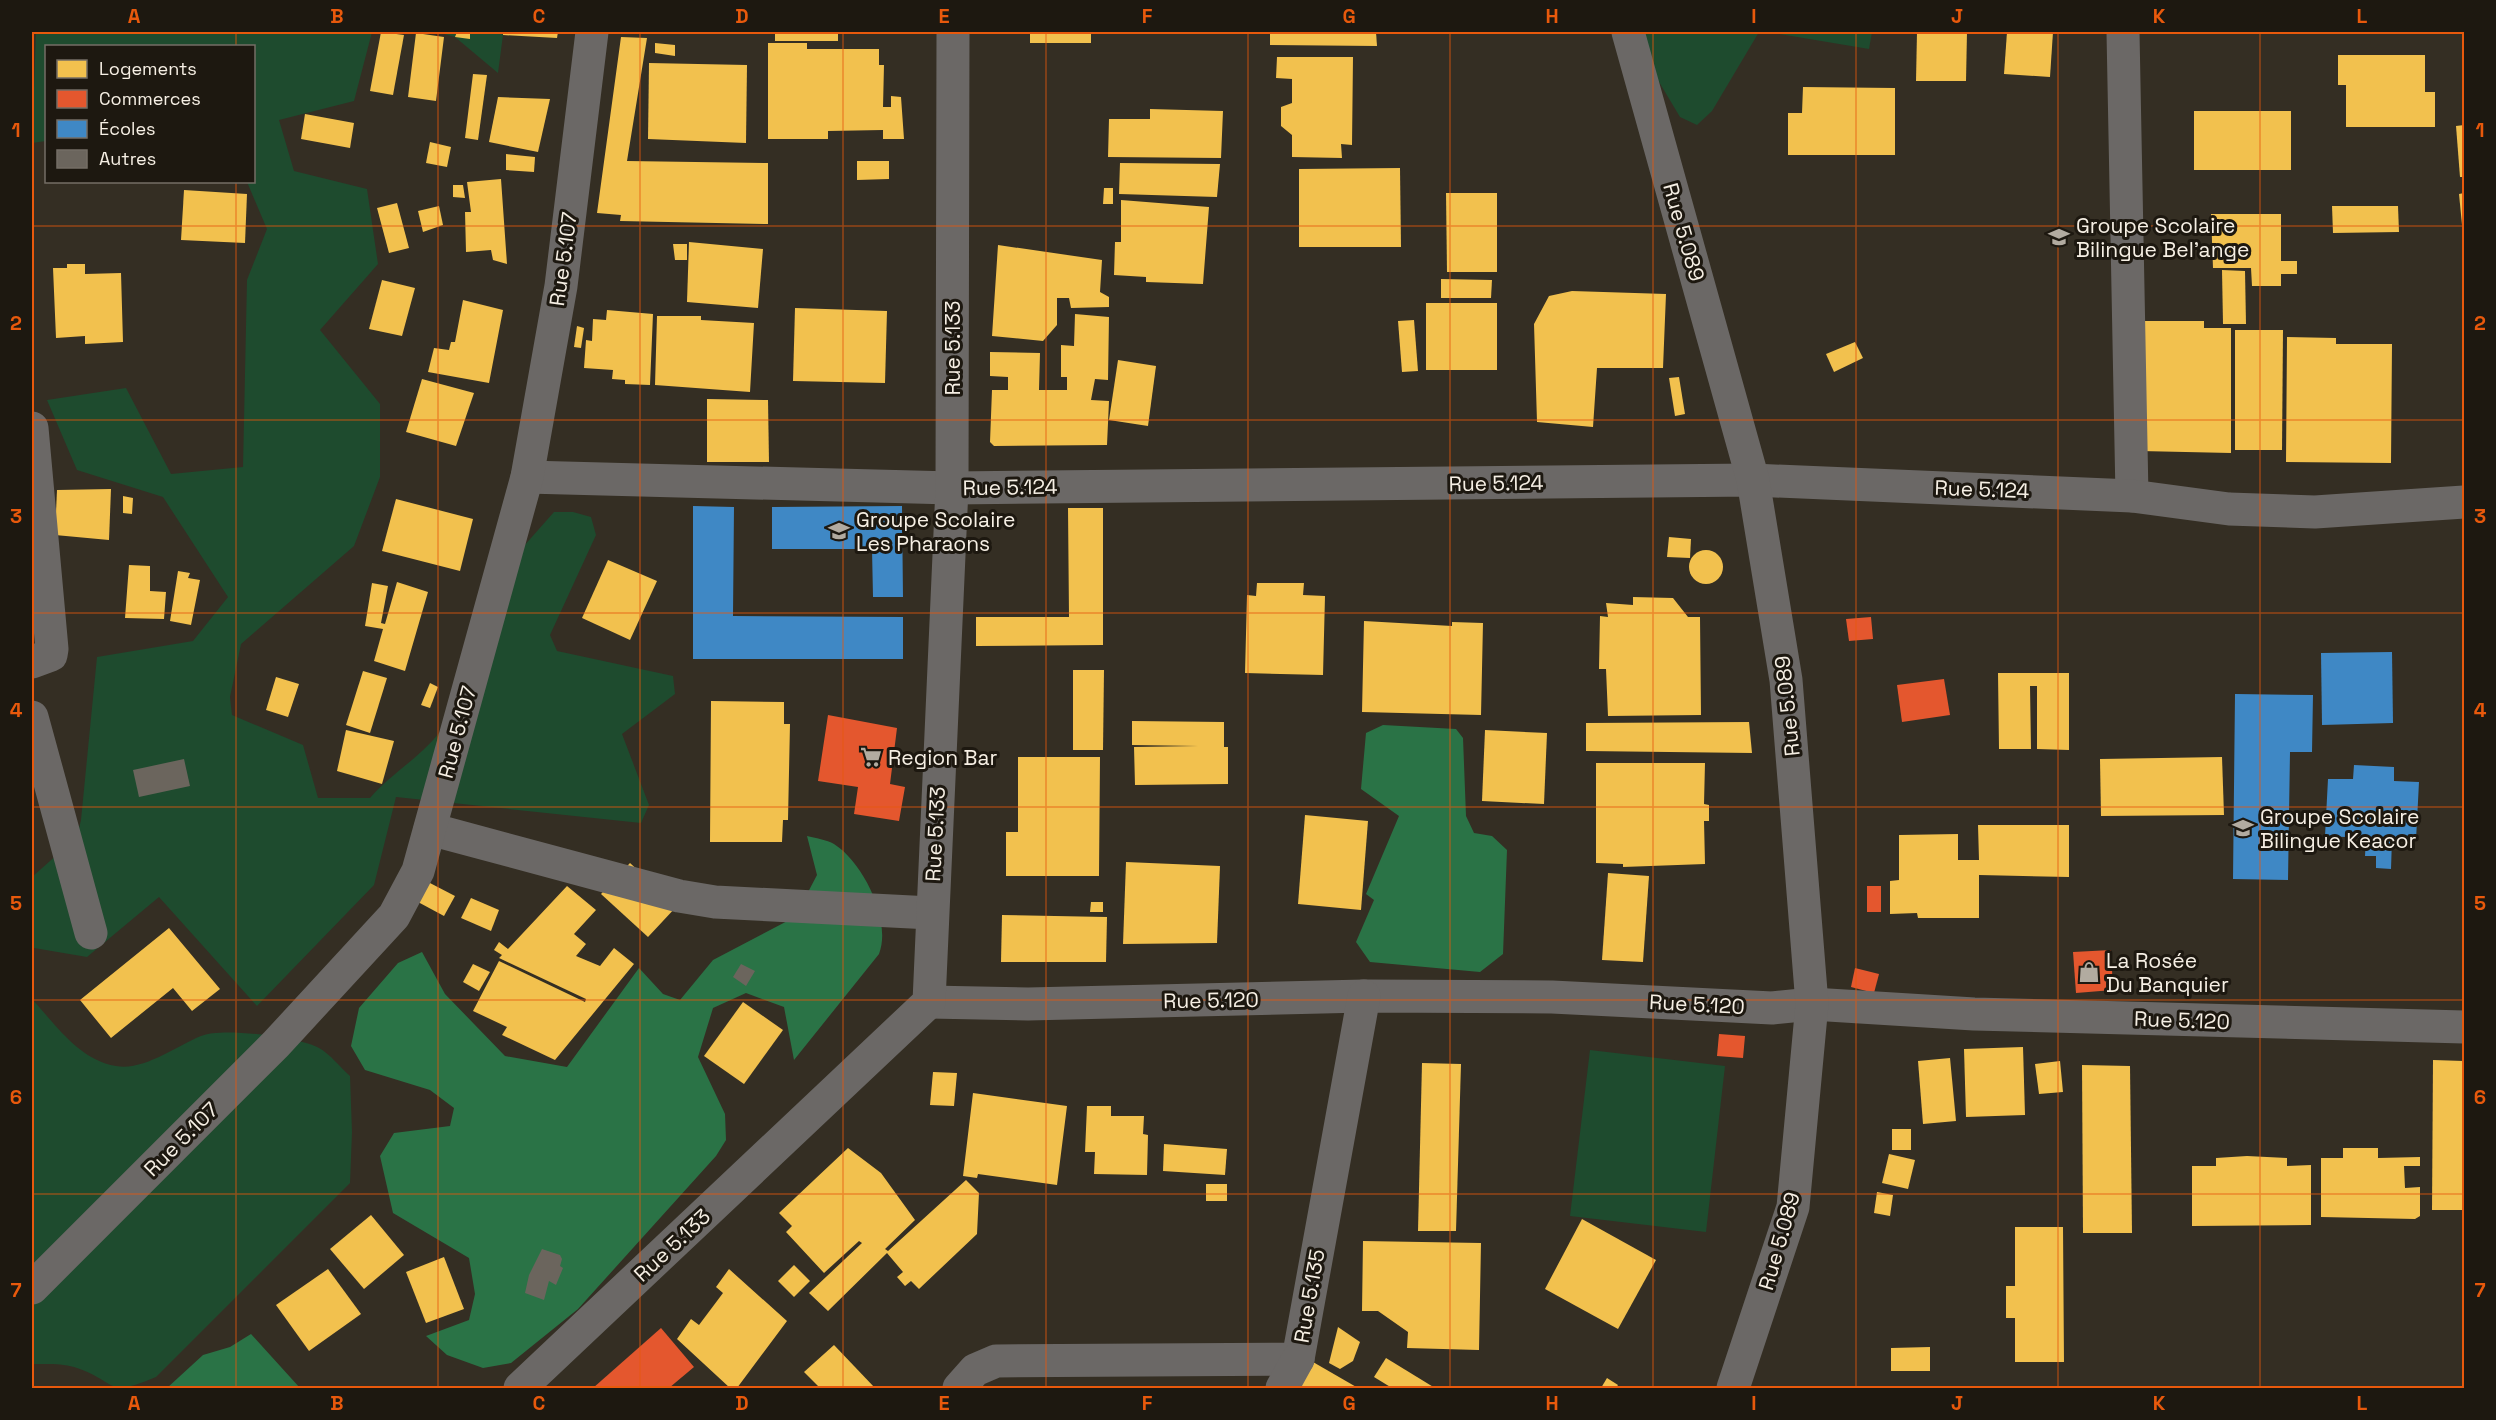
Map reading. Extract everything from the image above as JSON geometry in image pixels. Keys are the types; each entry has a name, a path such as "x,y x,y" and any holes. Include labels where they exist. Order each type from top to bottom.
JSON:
{"street":[{"name":"Rue 5.107","path":"32,1288 276,1044 394,916 418,871 527,477 561,286 592,32"},
{"name":"Rue 5.133","path":"520,1389 929,1002 931,913 952,488 953,32"},
{"name":"Rue 5.089","path":"1628,32 1753,480 1786,680 1812,1004 1793,1207 1733,1389"},
{"path":"2123,32 2132,495"},
{"path":"32,428 52,649 51,655 32,662"},
{"name":"Rue 5.124","path":"527,477 952,488 1753,480 2132,495 2229,509 2315,512 2464,502"},
{"path":"32,717 91,933"},
{"path":"430,829 679,896 715,902 931,913"},
{"name":"Rue 5.120","path":"929,1002 1028,1004 1364,996 1552,997 1772,1008 1812,1004 1974,1014 2464,1028"},
{"name":"Rue 5.135","path":"959,1389 975,1370 996,1361 1298,1359 1364,996"},
{"path":"1282,1389 1298,1359"}],"green space":[{"path":"36,32 372,32 354,101 279,120 294,171 367,189 378,264 320,330 380,404 380,477 354,546 241,644 230,697 232,715 303,745 318,798 370,798 420,753 446,723 493,581 554,512 573,512 591,517 596,535 550,635 557,651 673,676 675,694 622,734 649,805 641,823 396,797 374,885 257,1006 159,897 87,957 34,948 32,945 32,877 77,837 81,820 97,657 193,641 228,597 163,497 77,470 47,400 126,388 171,474 243,467 247,280 267,229 247,183 255,183 255,45 45,45 45,141 32,143"},
{"path":"437,32 501,32 503,35 498,73 455,37"},
{"path":"1633,32 1759,32 1712,111 1697,125 1680,117 1637,45"},
{"path":"1768,32 1872,32 1869,49"},
{"path":"1383,725 1456,729 1463,738 1466,816 1474,833 1492,836 1507,850 1503,954 1480,972 1370,962 1356,942 1374,900 1366,894 1399,816 1361,789 1366,733"},
{"path":"807,836 834,844 855,864 864,878 872,893 882,925 879,954 794,1060 784,1007 746,993 713,1008 698,1057 725,1114 726,1140 716,1156 578,1309 511,1363 483,1368 447,1355 426,1336 469,1320 475,1294 469,1258 393,1213 380,1156 394,1133 450,1126 454,1108 430,1090 365,1070 351,1046 359,1008 398,963 422,952 445,994 505,1056 567,1067 639,968 663,994 680,1000 713,960 795,917 817,875"},
{"path":"32,999 79,1049 90,1057 116,1066 138,1065 211,1033 242,1033 260,1034 309,1044 327,1054 350,1076 352,1132 350,1183 156,1377 127,1387 112,1386 88,1372 69,1366 32,1364"},
{"path":"1590,1050 1725,1066 1706,1232 1570,1216"},
{"path":"251,1334 300,1388 167,1388 203,1355 230,1347"}],"building: Logements":[{"path":"381,32 404,35 393,95 370,91"},
{"path":"457,32 470,32 470,39 455,37"},
{"path":"503,32 558,32 557,38 503,35"},
{"path":"775,32 838,32 838,41 775,41"},
{"path":"1030,32 1091,32 1091,43 1030,43"},
{"path":"1270,32 1376,32 1377,46 1270,45"},
{"path":"1917,32 1967,32 1966,81 1916,81"},
{"path":"2007,32 2053,32 2050,77 2004,74"},
{"path":"416,33 444,37 436,101 408,97"},
{"path":"621,37 647,38 627,161 768,163 768,224 620,221 621,215 597,213"},
{"path":"655,43 675,45 675,56 655,53"},
{"path":"768,43 807,43 807,49 879,49 879,65 884,65 883,107 891,107 891,96 901,97 904,139 883,139 883,130 828,131 828,139 768,139"},
{"path":"2338,55 2425,55 2425,92 2435,92 2435,127 2346,127 2346,85 2338,85"},
{"path":"1277,57 1353,57 1352,145 1341,144 1342,158 1292,157 1292,135 1281,126 1281,107 1292,103 1292,79 1276,78"},
{"path":"649,63 747,65 746,143 648,139"},
{"path":"473,74 487,75 478,140 465,138"},
{"path":"1803,87 1895,88 1895,155 1788,155 1788,113 1802,113"},
{"path":"498,97 550,99 538,152 489,142"},
{"path":"1150,109 1223,111 1221,158 1108,157 1109,119 1150,119"},
{"path":"2194,111 2291,111 2291,170 2194,170"},
{"path":"305,114 354,123 350,148 301,139"},
{"path":"2464,125 2464,177 2460,177 2456,126"},
{"path":"430,142 451,147 447,167 426,163"},
{"path":"506,154 535,157 534,172 506,170"},
{"path":"857,161 889,161 889,179 857,180"},
{"path":"1120,163 1220,164 1217,197 1119,194"},
{"path":"1400,168 1401,247 1299,247 1299,169"},
{"path":"501,179 507,264 493,260 491,250 466,252 465,212 471,212 467,182"},
{"path":"453,185 463,185 465,198 453,197"},
{"path":"1104,188 1113,188 1113,204 1103,204"},
{"path":"184,190 247,194 245,243 181,240"},
{"path":"1446,193 1497,193 1497,272 1447,272"},
{"path":"2464,193 2464,235 2463,235 2459,194"},
{"path":"1121,200 1209,207 1203,284 1146,282 1146,277 1114,275 1115,242 1121,242"},
{"path":"397,203 409,248 389,253 377,208"},
{"path":"439,206 443,225 423,232 418,211"},
{"path":"2332,206 2398,206 2399,232 2333,233"},
{"path":"2211,214 2281,214 2281,261 2297,261 2297,274 2281,274 2281,286 2252,286 2251,268 2213,268"},
{"path":"689,242 763,249 758,308 687,302"},
{"path":"673,244 687,244 687,260 675,260"},
{"path":"998,245 1102,260 1100,292 1109,297 1109,307 1071,308 1069,298 1057,298 1057,325 1043,341 992,336"},
{"path":"67,264 85,264 85,274 121,273 123,342 85,344 85,336 56,338 53,268 67,268"},
{"path":"2222,270 2245,271 2246,324 2223,324"},
{"path":"1441,279 1492,280 1491,298 1441,298"},
{"path":"382,280 415,288 402,336 369,329"},
{"path":"1572,291 1666,294 1663,368 1597,368 1593,427 1537,422 1534,324 1549,296"},
{"path":"463,300 503,310 489,383 428,372 434,348 449,350 451,342 455,342"},
{"path":"1426,303 1497,303 1497,370 1426,370"},
{"path":"795,308 887,311 885,383 793,381"},
{"path":"607,310 653,314 650,385 625,384 625,380 612,379 613,370 584,368 586,340 592,341 593,319 606,320"},
{"path":"1075,314 1109,317 1108,380 1095,379 1091,400 1109,401 1107,445 994,446 990,442 992,390 1008,390 1008,377 990,376 990,352 1040,353 1039,390 1067,390 1067,377 1061,377 1061,345 1074,346"},
{"path":"657,316 701,316 701,320 754,323 750,392 655,385"},
{"path":"1414,320 1418,371 1402,372 1398,321"},
{"path":"2139,321 2204,321 2204,328 2231,328 2231,453 2140,451"},
{"path":"577,326 584,328 581,348 574,347"},
{"path":"2235,330 2283,330 2282,450 2235,450"},
{"path":"2287,337 2336,338 2336,344 2392,344 2391,463 2286,462"},
{"path":"1855,342 1863,358 1834,372 1826,354"},
{"path":"1118,360 1156,366 1148,426 1109,420"},
{"path":"1679,377 1685,414 1675,416 1669,378"},
{"path":"422,379 474,393 456,446 406,432"},
{"path":"707,399 768,400 769,462 707,462"},
{"path":"111,489 109,540 55,535 57,490"},
{"path":"123,496 133,498 132,514 123,513"},
{"path":"396,499 473,519 460,571 382,551"},
{"path":"1068,508 1103,508 1103,645 976,646 976,617 1069,617"},
{"path":"1669,537 1691,539 1690,558 1667,557"},
{"path":"1706,550 1718,555 1723,567 1718,579 1706,584 1694,579 1689,567 1694,555"},
{"path":"608,560 657,581 630,640 582,618"},
{"path":"129,565 150,566 150,591 166,592 164,619 125,618"},
{"path":"178,571 190,573 188,578 200,580 191,625 170,621"},
{"path":"397,582 428,592 405,671 374,661 383,629 365,626 372,583 388,586 381,623 385,624"},
{"path":"1257,583 1304,583 1303,595 1325,596 1323,675 1245,673 1247,595 1256,596"},
{"path":"1633,597 1673,598 1688,617 1700,617 1701,715 1608,716 1606,669 1599,669 1600,616 1608,617 1606,603 1633,605"},
{"path":"1364,621 1452,626 1452,622 1483,623 1481,715 1362,712"},
{"path":"1073,670 1104,670 1103,750 1073,750"},
{"path":"363,671 387,678 370,733 346,725"},
{"path":"1998,673 2069,673 2069,750 2037,749 2037,686 2030,686 2031,749 1999,749"},
{"path":"276,677 299,684 288,717 266,710"},
{"path":"430,683 438,687 430,708 421,705"},
{"path":"711,701 784,702 784,724 790,724 788,820 783,820 782,842 710,842"},
{"path":"1132,721 1224,722 1224,747 1228,747 1228,784 1135,785 1134,747 1198,746 1132,745"},
{"path":"1749,722 1752,753 1586,751 1586,723"},
{"path":"346,730 394,741 382,784 337,771"},
{"path":"1485,730 1547,733 1544,804 1482,801"},
{"path":"1018,757 1100,757 1099,876 1006,876 1006,832 1018,832"},
{"path":"2222,757 2224,815 2101,816 2100,759"},
{"path":"1596,763 1705,763 1704,804 1709,805 1709,821 1704,821 1705,864 1623,867 1623,864 1596,863"},
{"path":"1305,815 1368,821 1361,910 1298,904"},
{"path":"1978,825 2069,825 2069,877 1979,875 1979,918 1918,918 1917,913 1890,914 1890,881 1899,880 1899,835 1958,834 1958,860 1979,860"},
{"path":"1126,862 1220,866 1217,943 1123,944"},
{"path":"630,863 677,906 648,937 601,894"},
{"path":"1608,873 1649,876 1643,962 1602,960"},
{"path":"428,882 455,896 444,916 418,902"},
{"path":"567,886 596,910 574,934 586,944 576,956 600,966 614,948 634,964 555,1060 502,1035 507,1027 473,1011 499,961 585,1002 586,999 499,958 502,955 494,950 499,942 508,949"},
{"path":"471,898 499,910 491,931 461,918"},
{"path":"1091,902 1103,902 1103,912 1090,912"},
{"path":"1002,915 1107,917 1106,962 1001,962"},
{"path":"169,928 220,989 192,1011 173,988 111,1038 80,1000"},
{"path":"473,964 490,972 479,991 463,982"},
{"path":"743,1002 783,1030 744,1084 704,1056"},
{"path":"2023,1047 2025,1115 1966,1117 1964,1049"},
{"path":"1950,1058 1956,1121 1923,1124 1918,1061"},
{"path":"2433,1060 2464,1061 2464,1210 2432,1210"},
{"path":"2060,1061 2063,1092 2039,1094 2035,1064"},
{"path":"1422,1063 1461,1064 1456,1231 1418,1231"},
{"path":"2082,1065 2130,1066 2132,1233 2083,1233"},
{"path":"933,1072 957,1073 954,1106 930,1105"},
{"path":"973,1093 1067,1106 1057,1185 978,1174 977,1178 963,1176"},
{"path":"1087,1106 1111,1106 1111,1116 1144,1116 1143,1134 1148,1135 1147,1175 1094,1174 1095,1152 1085,1152"},
{"path":"1892,1129 1911,1129 1911,1150 1892,1150"},
{"path":"1164,1144 1227,1149 1225,1175 1163,1171"},
{"path":"848,1148 881,1173 915,1220 885,1249 888,1251 966,1180 979,1193 977,1234 919,1289 911,1281 905,1286 897,1277 903,1272 887,1253 828,1311 809,1293 862,1243 859,1241 824,1273 786,1232 792,1226 779,1213"},
{"path":"2343,1148 2378,1148 2378,1158 2420,1157 2420,1166 2404,1166 2405,1188 2420,1187 2420,1216 2415,1219 2321,1217 2321,1158 2343,1158"},
{"path":"1889,1154 1915,1160 1908,1189 1882,1183"},
{"path":"2247,1156 2287,1158 2287,1166 2311,1165 2311,1225 2192,1226 2192,1166 2216,1166 2216,1158"},
{"path":"1206,1184 1227,1184 1227,1201 1206,1201"},
{"path":"1877,1192 1893,1195 1890,1216 1874,1213"},
{"path":"371,1215 404,1255 364,1289 330,1249"},
{"path":"1582,1219 1656,1260 1618,1329 1545,1289"},
{"path":"2015,1227 2063,1227 2064,1362 2015,1362 2015,1318 2006,1318 2006,1286 2015,1286"},
{"path":"1363,1241 1481,1243 1479,1350 1407,1348 1408,1332 1378,1311 1362,1311"},
{"path":"444,1257 464,1309 426,1323 406,1272"},
{"path":"794,1265 810,1281 794,1297 778,1281"},
{"path":"328,1269 361,1314 309,1351 276,1305"},
{"path":"729,1269 787,1321 737,1388 730,1388 677,1339 691,1319 699,1325 723,1293 716,1287"},
{"path":"1338,1327 1360,1342 1353,1361 1340,1369 1329,1363"},
{"path":"834,1345 875,1388 820,1388 804,1372"},
{"path":"1930,1347 1930,1371 1891,1371 1891,1348"},
{"path":"1386,1358 1435,1388 1392,1388 1374,1377"},
{"path":"1313,1362 1358,1388 1291,1388"},
{"path":"1607,1378 1618,1385 1616,1388 1601,1388"}],"building: Commerces":[{"path":"1871,617 1873,639 1849,641 1846,619"},
{"path":"1944,679 1950,715 1902,722 1897,685"},
{"path":"828,715 897,728 890,784 905,787 899,821 854,814 858,787 818,781"},
{"path":"1867,886 1881,886 1881,912 1867,912"},
{"path":"2111,950 2113,990 2076,993 2073,952"},
{"path":"1855,968 1879,974 1874,993 1851,987"},
{"path":"1719,1034 1745,1036 1743,1058 1717,1056"},
{"path":"661,1328 694,1367 669,1388 593,1388"}],"building: Écoles":[{"path":"693,506 734,507 733,616 903,617 903,659 693,659"},
{"path":"902,506 903,597 873,597 872,549 772,549 772,507"},
{"path":"2392,652 2393,723 2322,725 2321,653"},
{"path":"2235,694 2313,695 2312,752 2290,752 2288,880 2233,879"},
{"path":"2354,765 2394,767 2394,781 2419,782 2416,840 2392,839 2391,869 2376,868 2376,856 2365,856 2366,838 2325,836 2328,779 2353,779"}],"building: Autres":[{"path":"184,759 190,786 139,797 133,770"},
{"path":"741,964 755,971 746,986 733,977"},
{"path":"542,1249 560,1255 562,1259 560,1266 563,1268 556,1285 549,1281 544,1300 525,1293 529,1275"}],"place":[{"name":"Groupe Scolaire Bilingue Bel'ange","path":"2059,237"},
{"name":"Groupe Scolaire Les Pharaons","path":"839,531"},
{"name":"Region Bar","path":"871,757"},
{"name":"Groupe Scolaire Bilingue Keacor","path":"2243,828"},
{"name":"La Rosée Du Banquier","path":"2089,972"}]}
